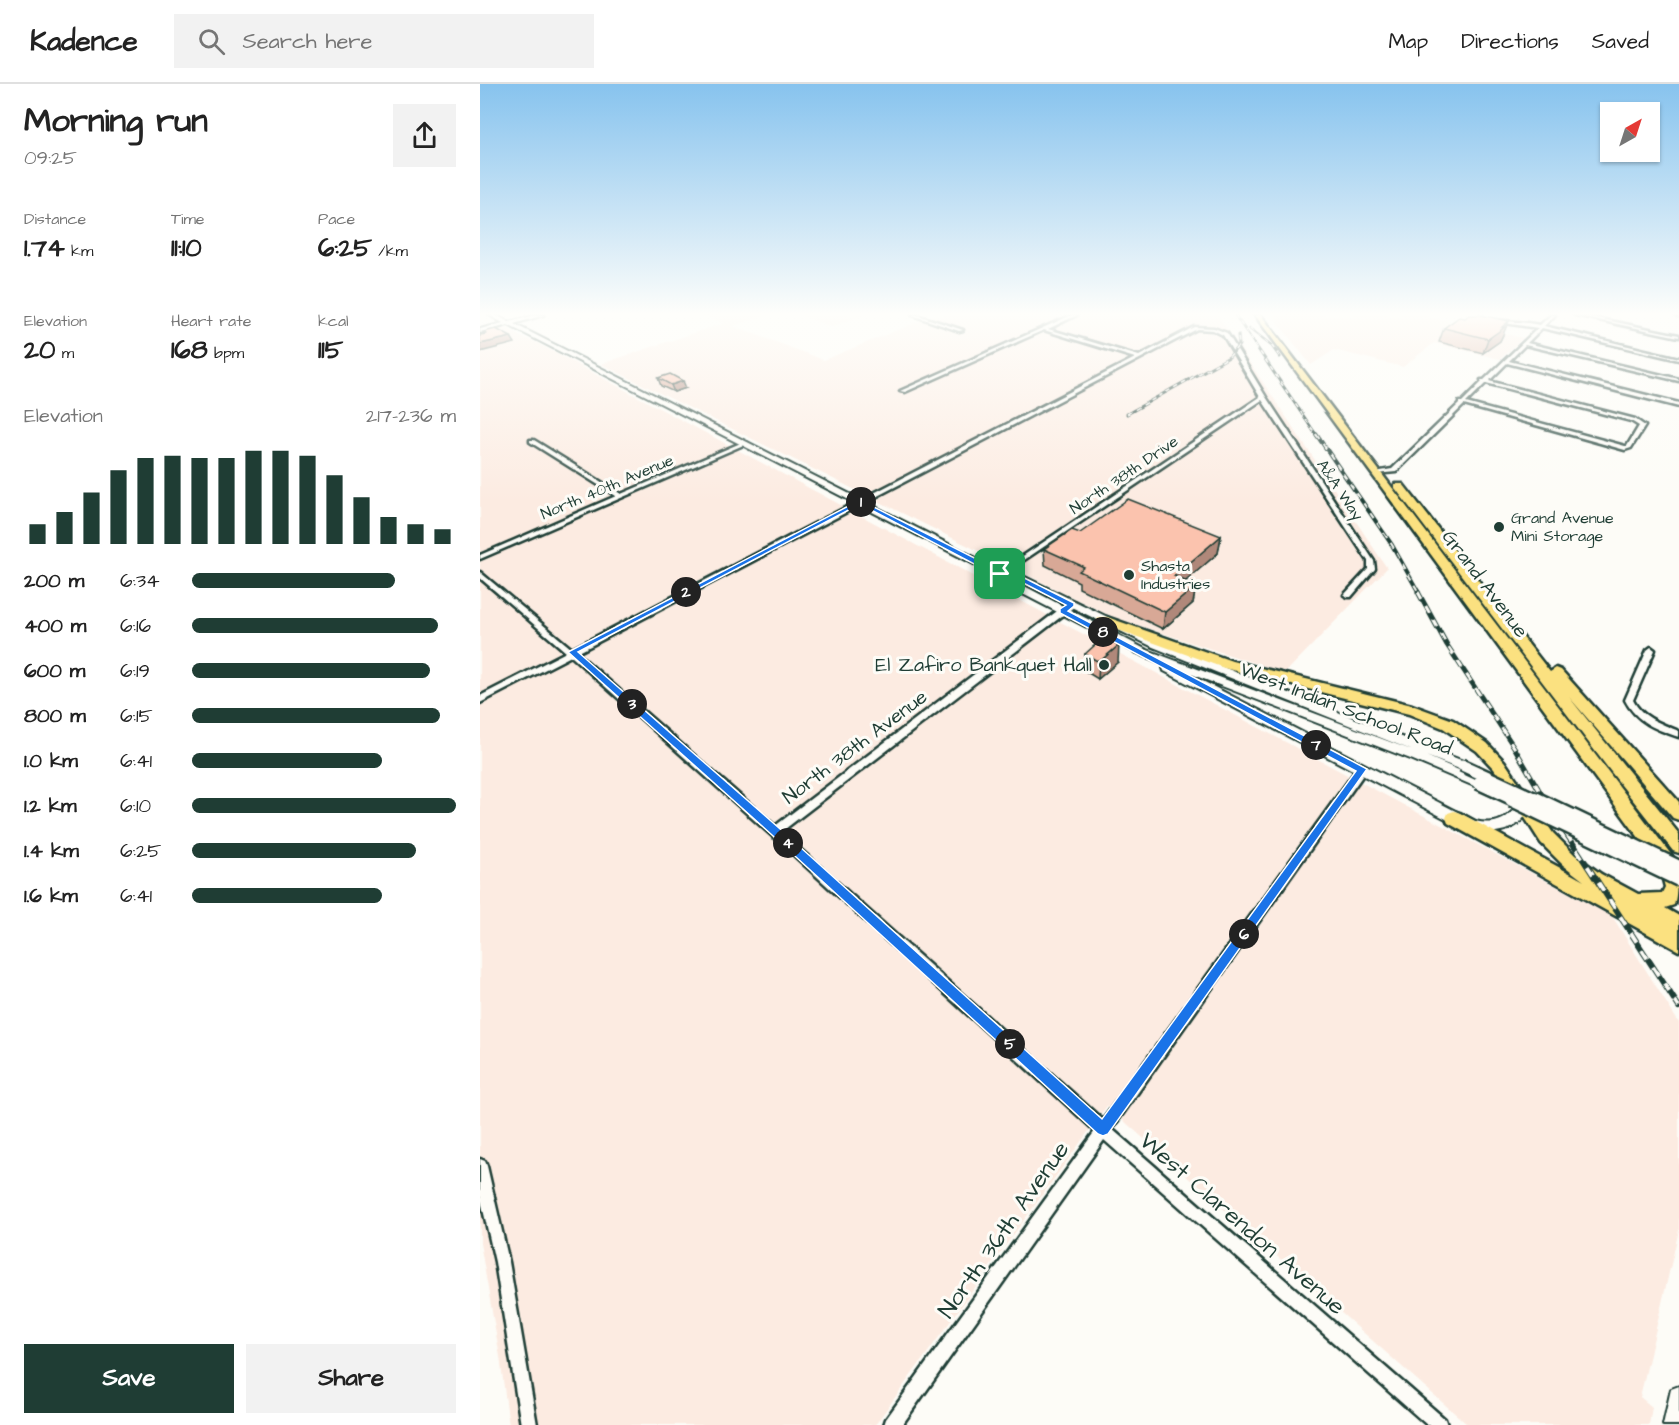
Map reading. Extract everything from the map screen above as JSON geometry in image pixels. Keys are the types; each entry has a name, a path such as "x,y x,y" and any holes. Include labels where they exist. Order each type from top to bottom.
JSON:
{"highway":[{"name":"Grand Avenue","path":"1306,378 1482,591 1600,747 1679,846"},
{"path":"1315,378 1376,456"},
{"name":"Grand Avenue","path":"1383,470 1461,586 1679,879"},
{"path":"1461,586 1482,591"},
{"path":"1103,620 1229,665 1436,718 1482,747 1499,765 1547,838 1563,855 1587,874 1679,925"},
{"path":"1506,624 1538,653 1679,813"},
{"path":"1582,748 1600,747"},
{"path":"1454,818 1679,942"},
{"path":"1628,898 1650,903 1668,899 1674,886 1660,853"}],"main road":[{"name":"West Indian School Road","path":"615,378 1000,574 1006,582 1067,608 1103,620 1156,645 1461,765 1583,820 1679,868"},
{"name":"West Indian School Road","path":"1067,608 1141,651 1478,783 1679,879"},
{"path":"1141,651 1454,818 1480,828 1505,826 1519,814 1522,802 1520,794"},
{"path":"1674,1425 1679,1397"}],"street":[{"path":"903,391 934,378"},
{"path":"480,700 1098,378"},
{"name":"A&A Way","path":"1251,378 1371,561 1372,569 1348,595"},
{"path":"1383,470 1394,471 1487,378"},
{"path":"1570,378 1679,405"},
{"path":"1461,403 1625,448 1629,447 1642,426 1640,423 1483,381"},
{"name":"North 38th Drive","path":"1000,574 1263,397"},
{"path":"532,441 620,496"},
{"name":"North 40th Avenue","path":"480,556 745,443"},
{"name":"West Clarendon Avenue","path":"480,574 775,831 1103,1129 1439,1425"},
{"name":"North 38th Avenue","path":"775,831 1067,608"},
{"path":"1651,650 1629,700 1635,710 1650,722 1679,735"},
{"name":"North 36th Avenue","path":"892,1425 1362,769"},
{"path":"480,1166 502,1262 529,1425"}],"shaded area":[{"path":"480,378 602,378 1612,916 1679,1023 1679,1230 1640,1397 1652,1407 1649,1425 1468,1425 1107,1106 875,1425 509,1425 500,1357 480,1243"},
{"path":"628,378 1260,378 1387,568 1285,673 1112,617"}],"building":[{"path":"658,378 677,378 683,381 671,385"},
{"name":"Shasta Industries","path":"1128,499 1221,536 1174,576 1196,586 1165,612 1079,571 1084,567 1044,549 1072,530 1080,533"},
{"path":"1104,637 1119,645 1099,662 1085,654"}],"railway":[{"path":"1127,414 1192,378"},
{"path":"1277,378 1317,436"},
{"path":"1316,434 1392,545 1419,593"},
{"path":"1418,592 1447,645 1514,747 1545,800"},
{"path":"1544,799 1679,1007"}],"place":[{"name":"Grand Avenue Mini Storage","path":"1499,527"},
{"name":"Shasta Industries","path":"1129,575"},
{"name":"El Zafiro Bankquet Hall","path":"1104,665"}],"route":[{"path":"860,502 1000,574 1014,575 1072,604 1063,611 1362,769 1103,1129 775,831 572,652 860,502"}]}
